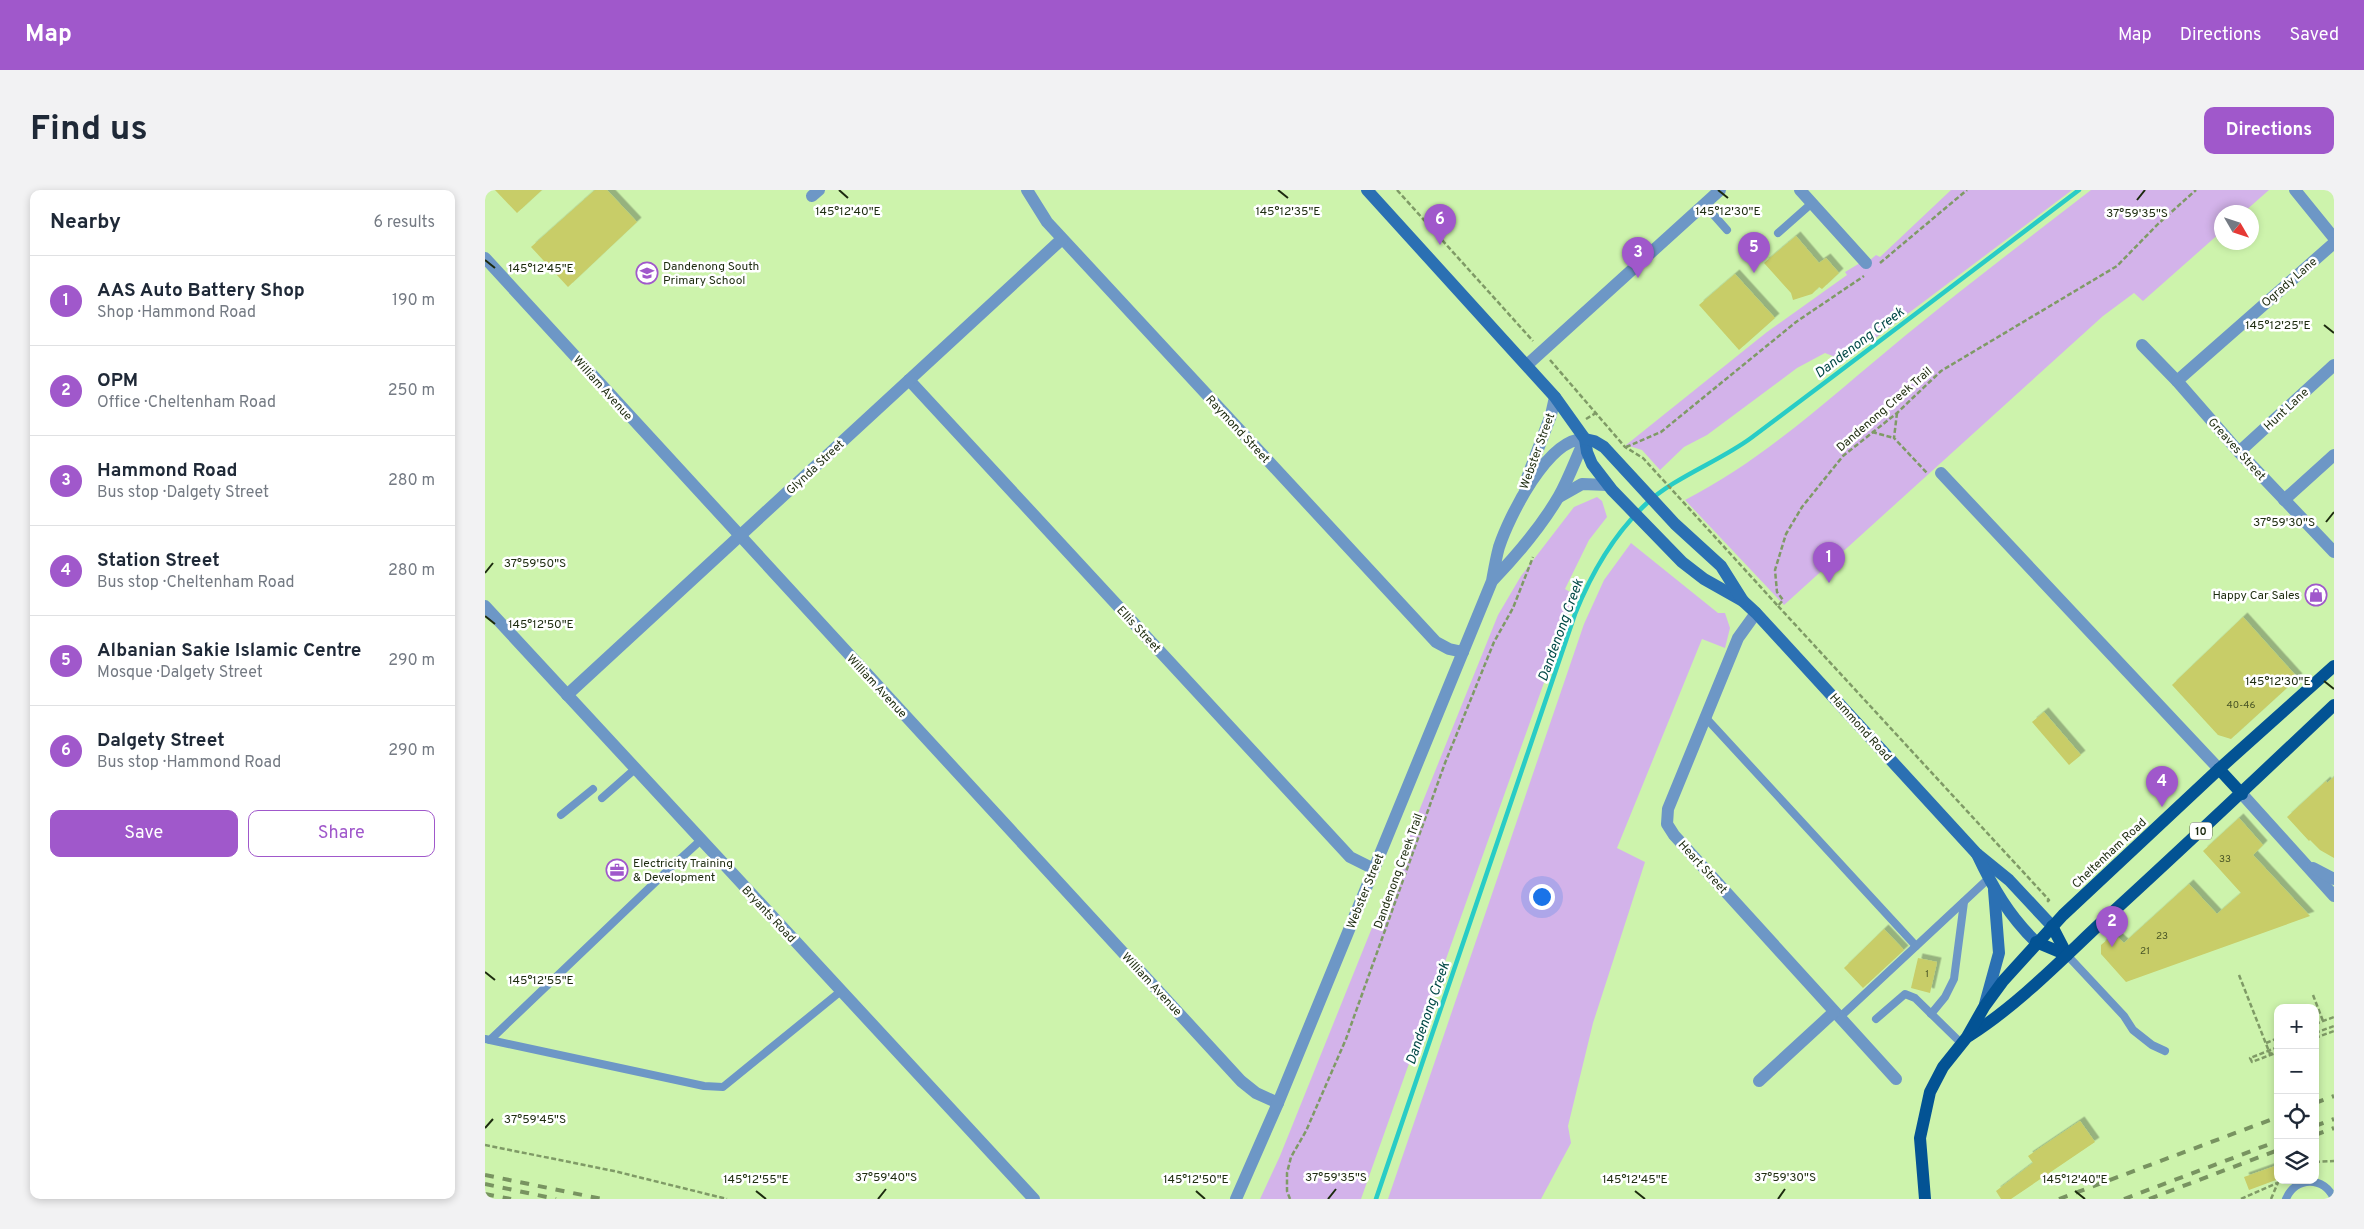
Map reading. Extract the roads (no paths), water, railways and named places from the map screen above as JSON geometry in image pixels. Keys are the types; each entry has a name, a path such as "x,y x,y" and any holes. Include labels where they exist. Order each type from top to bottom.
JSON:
{"main road":[{"name":"Hammond Road","path":"1367,190 1555,397 1585,439 1591,461 1610,487 1660,541 1704,579 1743,601 1756,613 1977,854 2009,880 2052,926"},
{"name":"Hammond Road","path":"1585,439 1594,441 1604,447 1675,524 1721,566 1743,601"},
{"name":"Cheltenham Road","path":"1925,1199 1920,1149 1924,1114 1936,1080 1984,1007 2036,942 2052,926 2219,769 2334,666"},
{"name":"Cheltenham Road","path":"1964,1040 2004,1011 2067,955 2242,794 2333,707"},
{"path":"2219,769 2242,794"},
{"name":"Hammond Road","path":"1977,854 1991,885 2011,915 2036,942"},
{"path":"1984,1007 1999,953 1991,885"},
{"path":"2052,926 2067,955"},
{"path":"2036,942 2067,955"}],"street":[{"name":"Raymond Street","path":"1027,190 1039,211 1062,239 1436,642 1449,649 1463,652"},
{"path":"1527,365 1720,190"},
{"path":"1800,190 1868,269"},
{"path":"2295,190 2334,238"},
{"name":"Glynda Street","path":"567,695 1062,239"},
{"name":"Ogrady Lane","path":"2177,381 2334,242"},
{"name":"William Avenue","path":"485,258 739,537 1241,1081 1256,1093 1278,1103"},
{"name":"Greaves Street","path":"2142,345 2177,381 2239,452 2334,552"},
{"name":"Hunt Lane","path":"2239,452 2334,365"},
{"name":"Ellis Street","path":"909,380 1350,857 1374,869"},
{"name":"Webster Street","path":"1236,1199 1278,1103 1492,581 1500,544 1518,504 1551,415 1555,397"},
{"name":"Webster Street","path":"1492,581 1516,556 1557,498 1585,439"},
{"name":"Webster Street","path":"1518,504 1547,462 1572,442 1585,439"},
{"path":"2284,500 2334,455"},
{"path":"1941,473 2219,769"},
{"name":"Webster Street","path":"1557,498 1579,485 1610,487"},
{"name":"Bryants Road","path":"485,606 1034,1199"},
{"name":"Heart Street","path":"1756,613 1740,634 1705,717 1668,809 1669,827 1837,1015 1896,1078"},
{"path":"2242,794 2334,896"},
{"path":"2304,863 2334,879"},
{"path":"1759,1081 1837,1015"}],"lane":[{"path":"1779,233 1812,203"},
{"path":"1704,204 1727,230"},
{"path":"1705,717 1916,946"},
{"path":"602,798 635,769"},
{"path":"561,814 593,789"},
{"path":"488,1040 701,840"},
{"path":"1837,1015 1964,902 1991,885"},
{"path":"1931,1014 1945,997 1954,979 1964,902"},
{"path":"2067,955 2125,1016 2136,1032 2155,1047 2165,1051"},
{"path":"488,1040 704,1086 723,1087 841,991"},
{"path":"1876,1019 1905,994 1915,998 1931,1014 1964,1040"},
{"path":"2286,1199 2295,1186 2310,1181 2326,1187 2333,1196"}],"waterway":[{"name":"Dandenong Creek","path":"1376,1199 1575,614 1588,584 1614,541 1634,516 1657,495 1751,438 2079,190"}],"railway":[{"path":"2319,1102 2334,1096"},
{"path":"2059,1199 2274,1118"},
{"path":"2319,1125 2334,1119"},
{"path":"2319,1134 2334,1128"},
{"path":"2124,1199 2274,1143"},
{"path":"2149,1199 2274,1152"},
{"path":"485,1175 602,1199"},
{"path":"485,1184 556,1199"},
{"path":"485,1194 511,1199"}],"place":[{"name":"Dalgety Street","path":"1440,245"},
{"name":"Dandenong South Primary School","path":"647,273"},
{"name":"Albanian Sakie Islamic Centre","path":"1754,273"},
{"name":"Hammond Road","path":"1638,278"},
{"name":"AAS Auto Battery Shop","path":"1829,583"},
{"name":"Happy Car Sales","path":"2316,595"},
{"name":"Station Street","path":"2162,807"},
{"name":"Electricity Training & Development","path":"617,870"},
{"name":"OPM","path":"2112,947"}]}
